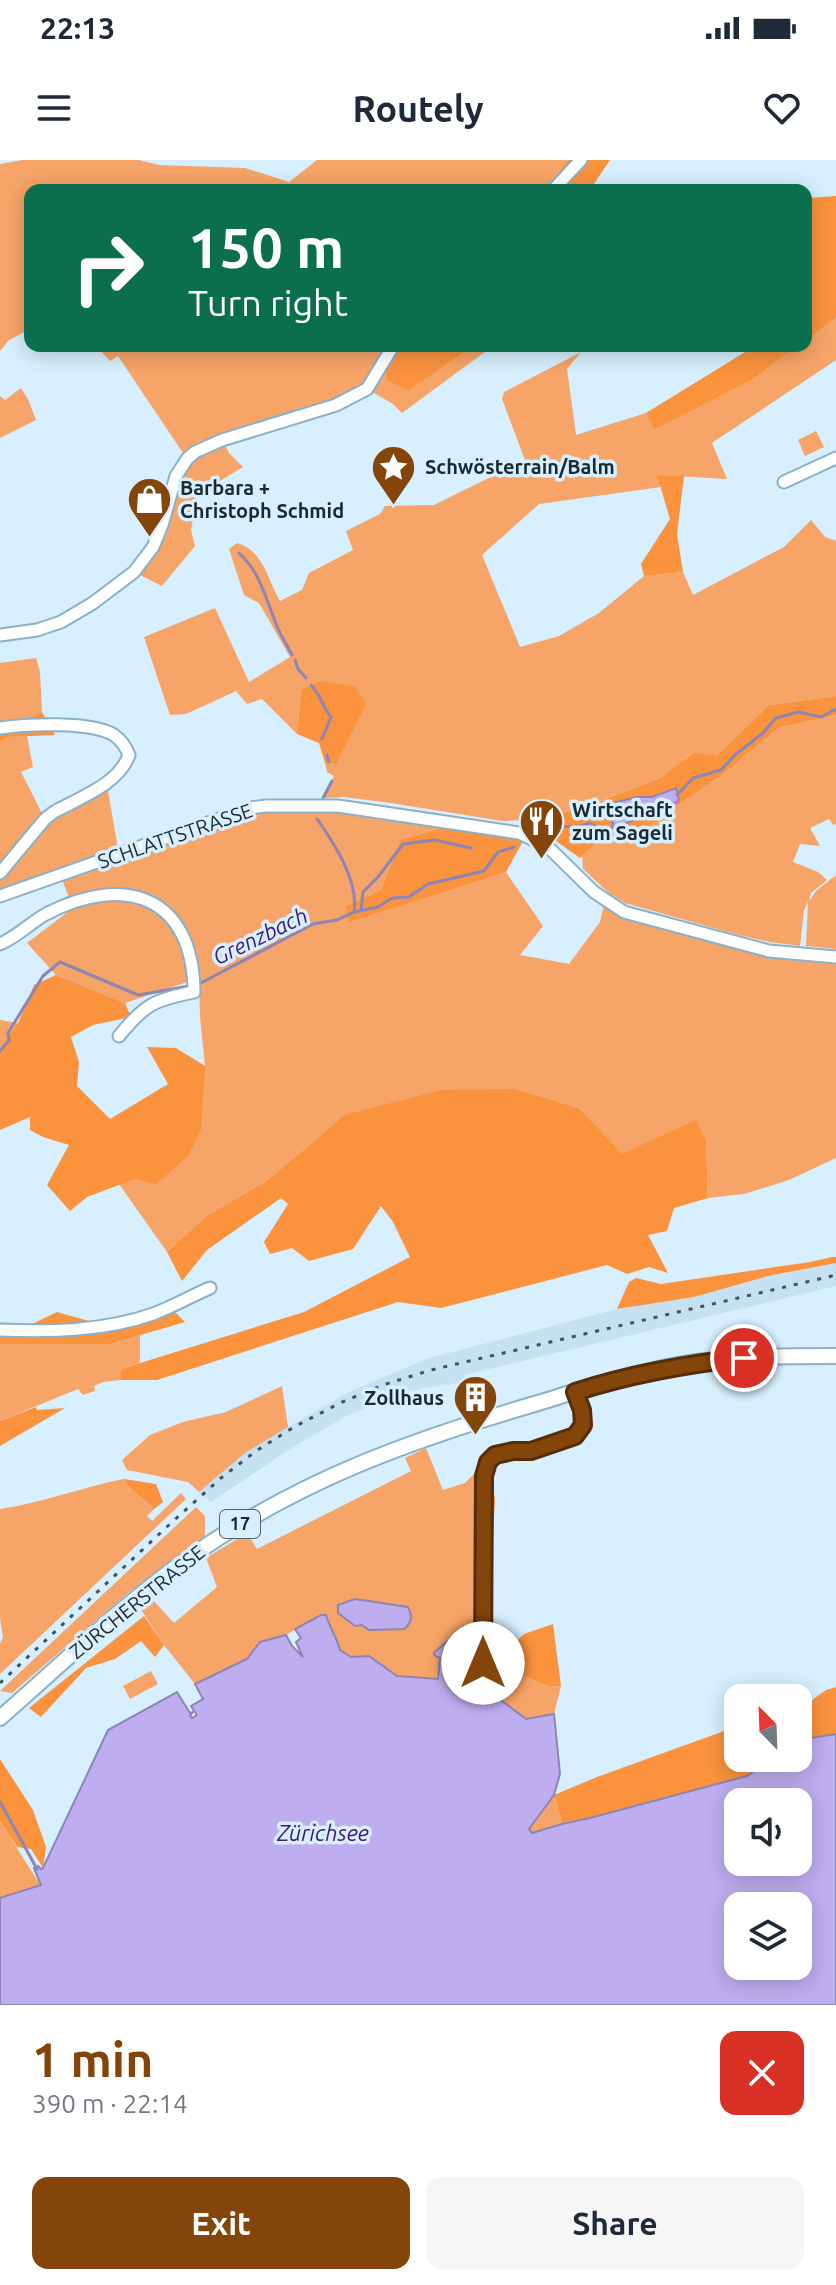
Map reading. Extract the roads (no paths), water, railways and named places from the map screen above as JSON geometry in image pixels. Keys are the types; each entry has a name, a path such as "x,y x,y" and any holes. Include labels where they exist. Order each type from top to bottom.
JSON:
{"main road":[{"name":"ZÜRCHERSTRASSE","path":"0,1718 155,1583 191,1557 305,1488 372,1457 427,1436 642,1373 697,1362 768,1356 836,1356"}],"street":[{"path":"559,184 581,160"},
{"path":"0,635 37,630 61,622 93,603 134,572 153,547 176,476 195,452 222,440 336,405 367,389 389,352"},
{"path":"784,482 836,458"},
{"path":"0,728 20,725 92,726 114,735 129,755 126,765 116,776 45,819 0,873"},
{"name":"SCHLATTSTRASSE","path":"0,896 250,808 298,805 355,807 528,835 553,850 594,892 624,912 769,951 836,957"},
{"path":"0,944 45,915 97,896 136,896 168,913 180,929 188,948 194,971 194,992 151,1003 119,1036"},
{"path":"0,1330 100,1327 153,1314 210,1288"},
{"path":"483,1663 484,1476 488,1462 495,1455 531,1451 575,1436 583,1425 582,1410 575,1392"}],"water":[{"path":"676,788 677,802 657,808 615,829 607,807 609,804 637,797 652,797"},
{"path":"355,1599 408,1607 410,1622 404,1629 369,1630 362,1625 355,1626 338,1613 338,1605"},
{"name":"Zürichsee","path":"326,1615 340,1650 351,1657 369,1656 397,1676 438,1679 440,1658 434,1653 463,1627 464,1687 478,1686 480,1674 489,1674 498,1698 526,1719 554,1714 560,1774 554,1795 529,1829 532,1833 753,1772 812,1772 812,1738 836,1734 836,2005 0,2005 0,1898 41,1885 34,1868 43,1868 108,1730 177,1692 190,1713 193,1712 192,1718 197,1715 191,1706 203,1699 195,1684 247,1659 260,1642 286,1635 303,1657 296,1642 301,1638 295,1629"}],"waterway":[{"path":"239,553 258,578 292,655"},
{"path":"295,660 306,678"},
{"path":"311,685 331,717 322,739"},
{"path":"677,795 693,778 721,770 776,718 798,712 821,717 836,709"},
{"path":"327,755 329,762"},
{"path":"323,798 332,781"},
{"name":"Grenzbach","path":"199,984 313,924 337,920 354,912 355,900 349,875 317,819"},
{"path":"547,828 589,823 605,830 617,826"},
{"path":"361,911 363,892 403,844 435,840 471,848"},
{"path":"354,912 378,907 392,898 409,897 428,884 484,871 498,852 514,847"},
{"path":"0,1051 43,976 60,962 138,995 190,986"},
{"name":"Grenzbach","path":"0,1802 37,1869"}],"railway":[{"path":"0,1683 221,1478 294,1427 340,1403 431,1370 836,1275"}],"place":[{"name":"Schwösterrain/Balm","path":"394,506"},
{"name":"Barbara + Christoph Schmid","path":"149,538"},
{"name":"Wirtschaft zum Sageli","path":"541,861"},
{"name":"Zollhaus","path":"475,1437"}]}
